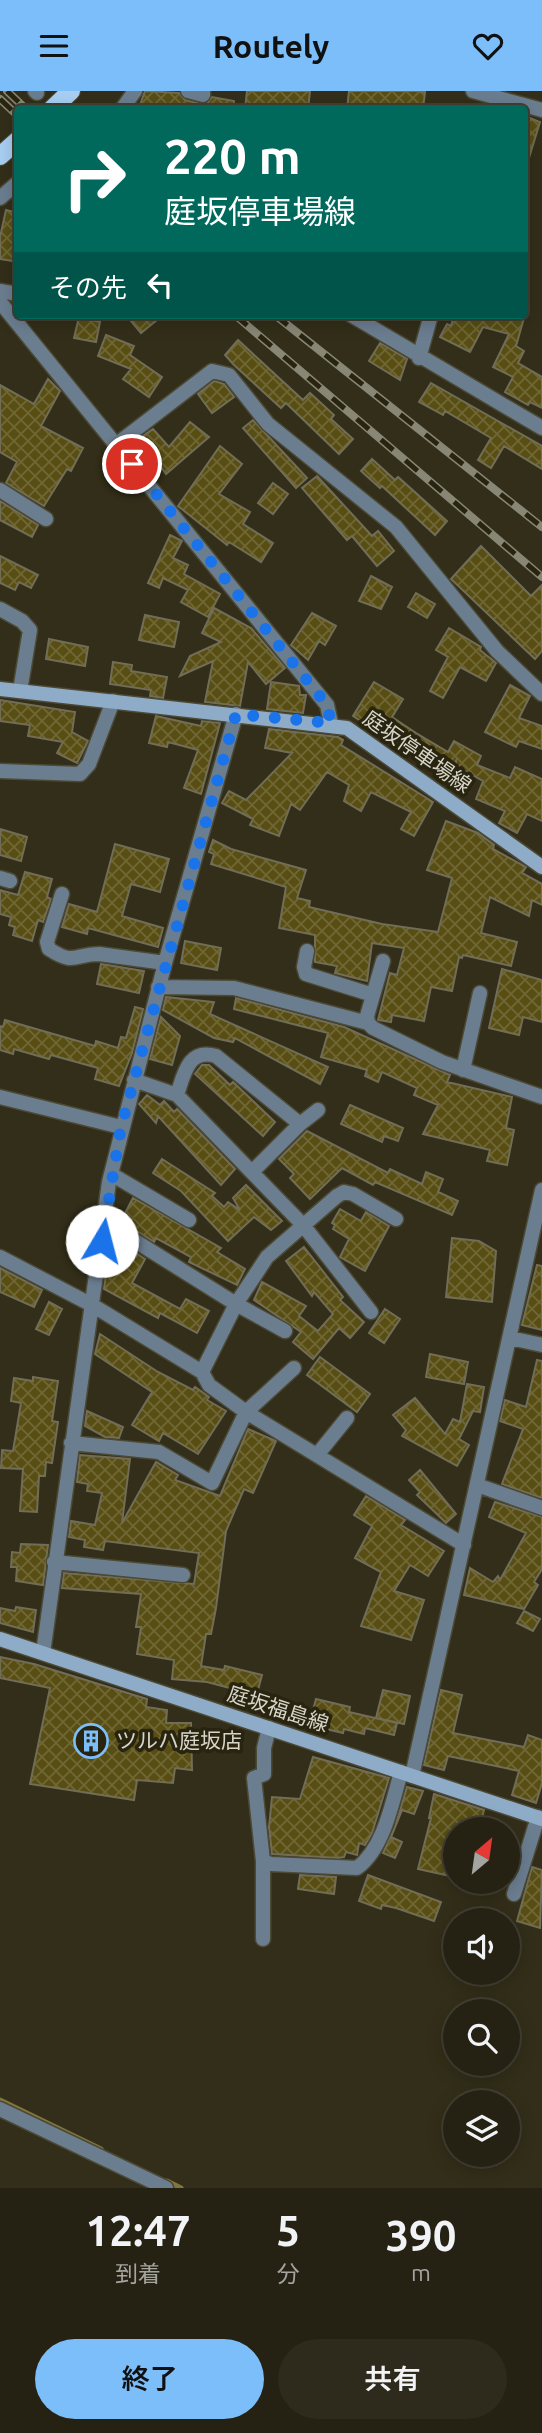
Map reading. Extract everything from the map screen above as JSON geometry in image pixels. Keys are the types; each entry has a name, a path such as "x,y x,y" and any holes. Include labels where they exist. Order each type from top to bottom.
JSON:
{"main road":[{"path":"56,105 71,91"},
{"path":"0,156 14,144"},
{"name":"庭坂停車場線","path":"0,689 331,723 347,727 542,867"},
{"name":"庭坂福島線","path":"0,1639 540,1818"}],"street":[{"path":"188,91 202,95 203,91"},
{"path":"473,91 509,96 542,110"},
{"path":"0,198 14,186"},
{"path":"0,302 327,705 331,723"},
{"path":"365,319 419,358 542,428"},
{"path":"419,358 430,319"},
{"path":"117,444 212,371 229,375 268,424 396,527 487,639 542,694"},
{"path":"0,490 46,519"},
{"path":"0,609 22,621 30,631 20,691"},
{"path":"0,771 80,774 89,764 113,701"},
{"path":"43,1653 111,1174 164,963 236,714"},
{"path":"62,894 47,941 49,949 62,957 77,960 88,954 99,954 164,963"},
{"path":"307,951 304,967 306,974 373,995"},
{"path":"368,1023 383,961"},
{"path":"158,987 234,988 368,1023 415,1051 542,1097"},
{"path":"463,1070 480,993"},
{"path":"177,1095 187,1066 200,1053 206,1053 216,1056 300,1124"},
{"path":"134,1080 177,1095 303,1225 371,1312"},
{"path":"0,1097 121,1127"},
{"path":"252,1172 300,1124 318,1110"},
{"path":"111,1174 189,1220"},
{"path":"263,1861 271,1864 357,1868 373,1851 406,1774 464,1545 510,1338 536,1254 542,1190"},
{"path":"202,1372 236,1304 267,1257 344,1192 353,1194 396,1219"},
{"path":"103,1226 116,1229 236,1304 285,1331"},
{"path":"0,1257 92,1305 202,1372 209,1385 246,1412 464,1545"},
{"path":"510,1338 542,1345"},
{"path":"71,1443 159,1452 212,1483 246,1412 294,1368"},
{"path":"317,1455 346,1418"},
{"path":"477,1485 542,1508"},
{"path":"54,1562 183,1575"},
{"path":"263,1939 263,1861 254,1778 264,1774 264,1748 269,1728"},
{"path":"520,1876 540,1818"},
{"path":"0,2109 166,2188"}],"building":[{"path":"145,91 179,93 185,100 201,104 207,104 212,97 234,101 234,105 140,105"},
{"path":"247,91 310,91 308,105 245,105"},
{"path":"349,91 425,92 423,105 347,105"},
{"path":"528,117 540,122 528,161"},
{"path":"6,210 14,212 13,261 0,259 0,237"},
{"path":"79,319 100,322 96,342 74,338"},
{"path":"129,319 158,319 141,333"},
{"path":"453,319 524,319 516,346 524,351 518,363 542,377 542,408 530,402 528,405 505,392 513,377 493,367 509,334 483,327 470,352 440,337 447,324 451,326"},
{"path":"106,335 134,346 130,355 162,377 149,397 123,379 131,369 98,356"},
{"path":"238,340 303,400 310,393 334,415 331,419 353,439 339,454 286,403 281,408 225,355"},
{"path":"380,343 407,359 400,380 369,361"},
{"path":"48,379 60,391 41,426 83,448 71,471 67,469 44,506 6,483 17,462 0,452 0,385 34,404"},
{"path":"214,381 224,384 234,397 212,413 198,394"},
{"path":"431,383 542,446 542,469 504,446 491,468 478,460 491,438 445,411 443,415 419,402"},
{"path":"253,420 307,478 296,488 243,428"},
{"path":"190,422 209,437 166,474 140,438 153,429 169,447"},
{"path":"220,446 242,464 219,494 250,512 243,524 273,543 261,562 229,542 227,545 178,506"},
{"path":"372,459 395,480 398,477 447,521 435,535 382,486 380,488 361,471"},
{"path":"317,476 372,536 378,531 394,551 377,566 352,536 347,540 302,488"},
{"path":"273,483 288,494 273,514 258,503"},
{"path":"0,501 38,525 32,537 0,520"},
{"path":"170,535 182,541 173,558 188,565 184,574 220,594 208,617 181,602 188,590 163,578 159,588 148,583"},
{"path":"481,546 531,596 542,585 542,651 535,659 451,579"},
{"path":"0,556 38,575 31,588 19,582 15,590 0,583"},
{"path":"371,576 392,587 381,609 359,601"},
{"path":"416,593 435,604 427,618 408,607"},
{"path":"214,608 251,628 285,668 266,684 248,662 240,706 205,702 213,661 180,676 190,656 221,642 202,633"},
{"path":"312,613 336,626 325,645 319,641 308,660 291,645"},
{"path":"145,615 179,622 174,647 139,640"},
{"path":"449,628 481,647 480,650 496,663 486,681 460,667 443,698 430,691 448,657 436,650"},
{"path":"49,639 88,647 85,666 46,659"},
{"path":"113,662 132,665 131,671 167,677 163,698 150,696 151,690 110,684"},
{"path":"271,682 299,686 300,695 306,695 303,713 267,709"},
{"path":"374,682 403,699 392,717 448,752 454,741 481,756 477,765 510,778 515,767 542,779 542,821 527,814 517,833 499,823 505,811 476,799 483,781 456,766 456,761 449,773 401,744 394,747 385,741 387,738 353,716"},
{"path":"510,685 530,696 519,718 542,726 542,749 519,741 516,747 485,732"},
{"path":"0,700 75,712 72,732 88,741 77,763 57,753 63,742 28,736 30,725 0,721"},
{"path":"156,716 201,726 202,721 220,723 201,794 184,788 198,750 168,742 167,747 149,743"},
{"path":"269,729 338,737 343,740 341,745 433,802 414,836 401,829 411,812 371,792 361,811 344,801 349,785 327,772 300,810 291,804 279,836 250,825 253,819 222,803 229,791 246,800 292,753 265,748"},
{"path":"446,821 478,833 494,845 493,849 526,867 522,873 542,884 542,905 532,900 529,916 490,897 481,933 517,942 511,966 463,955 462,958 459,957 452,991 431,987 424,1021 392,1015 391,1022 378,1020 390,973 397,975 404,948 372,943 367,981 335,973 337,966 315,962 315,935 279,928 286,887 211,864 214,854 209,852 213,840 231,849 306,870 297,898 310,901 309,907 382,924 438,932 452,878 427,870"},
{"path":"0,829 27,837 21,861 0,855"},
{"path":"115,844 169,859 160,892 131,884 122,916 163,928 158,947 88,928 87,934 62,927 69,904 97,912"},
{"path":"25,872 52,879 47,897 51,899 43,922 38,920 32,941 13,935 15,927 9,925 11,917 0,914 0,890 18,895"},
{"path":"185,941 221,948 217,970 181,963"},
{"path":"101,964 144,971 139,993 97,984"},
{"path":"502,969 542,980 542,1022 523,1017 519,1035 489,1028"},
{"path":"166,997 214,1002 210,1014 328,1067 320,1084 235,1038 233,1042 214,1038 163,1010"},
{"path":"236,998 344,1027 450,1075 447,1082 512,1097 506,1128 514,1130 507,1165 487,1161 490,1150 423,1134 438,1105 414,1095 417,1088 382,1072 378,1082 365,1076 367,1070 321,1057 328,1033 234,1009"},
{"path":"135,1007 143,1009 132,1053 119,1086 95,1079 98,1068 51,1055 49,1059 14,1049 13,1054 0,1050 0,1026 3,1027 5,1020 95,1046 96,1041 118,1048 121,1037 126,1038"},
{"path":"161,1017 180,1036 172,1065 150,1059"},
{"path":"202,1065 209,1065 230,1085 233,1082 275,1122 263,1136 195,1074"},
{"path":"147,1095 160,1105 164,1101 174,1112 177,1109 235,1169 221,1185 158,1116 156,1123 139,1104"},
{"path":"350,1105 403,1128 398,1141 384,1136 382,1142 341,1124"},
{"path":"307,1131 388,1173 390,1169 422,1184 426,1172 443,1179 438,1192 458,1201 452,1215 375,1182 373,1185 342,1168 310,1199 290,1178 294,1174 279,1159"},
{"path":"162,1159 215,1193 212,1196 224,1207 228,1202 240,1210 233,1198 246,1185 282,1221 271,1230 254,1217 228,1241 181,1191 153,1173"},
{"path":"133,1198 221,1248 217,1252 245,1269 237,1285 189,1262 191,1257 156,1238 154,1242 131,1227 133,1224 122,1219"},
{"path":"340,1209 361,1221 366,1212 389,1226 365,1271 340,1257 349,1239 333,1229 335,1225 332,1223"},
{"path":"452,1238 479,1241 496,1251 492,1302 446,1297"},
{"path":"122,1244 145,1259 132,1283 180,1309 186,1299 209,1311 197,1333 160,1313 158,1318 104,1289 106,1274"},
{"path":"304,1247 343,1297 340,1300 364,1322 350,1338 339,1328 313,1359 293,1342 301,1332 254,1300 262,1282 306,1306 299,1316 318,1331 333,1314 314,1292 312,1296 286,1261"},
{"path":"537,1265 542,1266 542,1330 522,1325"},
{"path":"0,1268 42,1290 34,1307 0,1292"},
{"path":"49,1302 62,1309 49,1335 36,1329"},
{"path":"385,1309 400,1319 384,1343 369,1333"},
{"path":"100,1334 158,1372 193,1390 195,1387 209,1397 207,1400 226,1411 198,1454 163,1433 159,1441 132,1425 152,1392 95,1354"},
{"path":"430,1354 468,1362 464,1384 426,1377"},
{"path":"320,1357 370,1394 357,1412 307,1375"},
{"path":"537,1360 542,1361 542,1498 502,1484 523,1429 500,1421 505,1400 526,1407"},
{"path":"33,1377 58,1381 52,1421 58,1422 52,1463 46,1462 45,1476 39,1476 37,1512 20,1511 23,1469 1,1468 2,1450 13,1451 21,1403 11,1401 14,1378 33,1381"},
{"path":"467,1384 484,1387 480,1412 473,1411 459,1439 469,1445 457,1466 402,1436 406,1430 393,1415 415,1398 445,1434 453,1419 460,1422"},
{"path":"87,1411 123,1427 119,1438 105,1437 85,1426"},
{"path":"248,1429 276,1441 253,1493 244,1489 226,1531 216,1608 211,1634 206,1634 201,1666 224,1670 225,1666 262,1675 255,1701 243,1699 245,1692 207,1682 172,1679 174,1660 137,1654 141,1627 136,1627 141,1594 62,1588 64,1573 194,1584 199,1553 105,1541 103,1550 84,1547 85,1540 69,1537 71,1521 95,1525 102,1493 87,1491 88,1484 77,1482 80,1455 130,1459 122,1523 156,1462 178,1475 175,1480 220,1496"},
{"path":"420,1470 456,1514 446,1523 417,1495 420,1492 409,1480"},
{"path":"366,1496 405,1520 401,1525 444,1551 428,1576 410,1565 394,1591 424,1600 411,1640 361,1626 381,1572 355,1558 372,1526 354,1515"},
{"path":"495,1502 542,1517 542,1569 534,1582 538,1585 524,1609 464,1595 470,1568 493,1582 498,1576 500,1580 526,1533 489,1517"},
{"path":"21,1544 48,1545 43,1585 16,1581 17,1567 11,1567 12,1552 20,1553"},
{"path":"16,1607 36,1610 33,1632 0,1623 0,1608 15,1611"},
{"path":"524,1611 540,1619 533,1631 517,1623"},
{"name":"ツルハ庭坂店","path":"0,1657 34,1664 147,1699 146,1707 167,1710 166,1723 191,1723 192,1770 175,1768 173,1783 137,1780 134,1800 30,1784 50,1688 0,1678"},
{"path":"383,1690 410,1696 404,1724 376,1718"},
{"path":"441,1690 462,1695 453,1733 524,1747 528,1735 542,1740 542,1783 536,1803 512,1795 519,1771 448,1756 444,1770 424,1765"},
{"path":"316,1699 350,1707 349,1712 397,1723 394,1735 365,1728 364,1734 344,1729 343,1733 309,1725"},
{"path":"313,1757 389,1778 372,1833 365,1845 359,1843 357,1855 346,1852 344,1857 338,1858 272,1854 269,1827 272,1797 300,1799"},
{"path":"407,1787 423,1791 414,1814 402,1810 391,1837 402,1842 395,1858 383,1853 395,1827"},
{"path":"434,1794 484,1810 482,1817 443,1817 443,1874 418,1869"},
{"path":"532,1867 542,1870 540,1928 520,1922 520,1910"},
{"path":"300,1875 336,1877 334,1894 298,1889"},
{"path":"368,1875 441,1902 434,1921 396,1908 382,1905 381,1909 359,1901"}],"waterway":[{"path":"0,2100 101,2149"},
{"path":"167,2181 181,2188"}],"railway":[{"path":"7,91 22,105"},
{"path":"0,99 14,112"},
{"path":"240,319 542,577"},
{"path":"280,319 542,527"}],"place":[{"name":"ツルハ庭坂店","path":"91,1741"}],"route":[{"path":"102,1241 109,1182 121,1127 164,963 236,714 331,723 327,705 132,464"}]}
